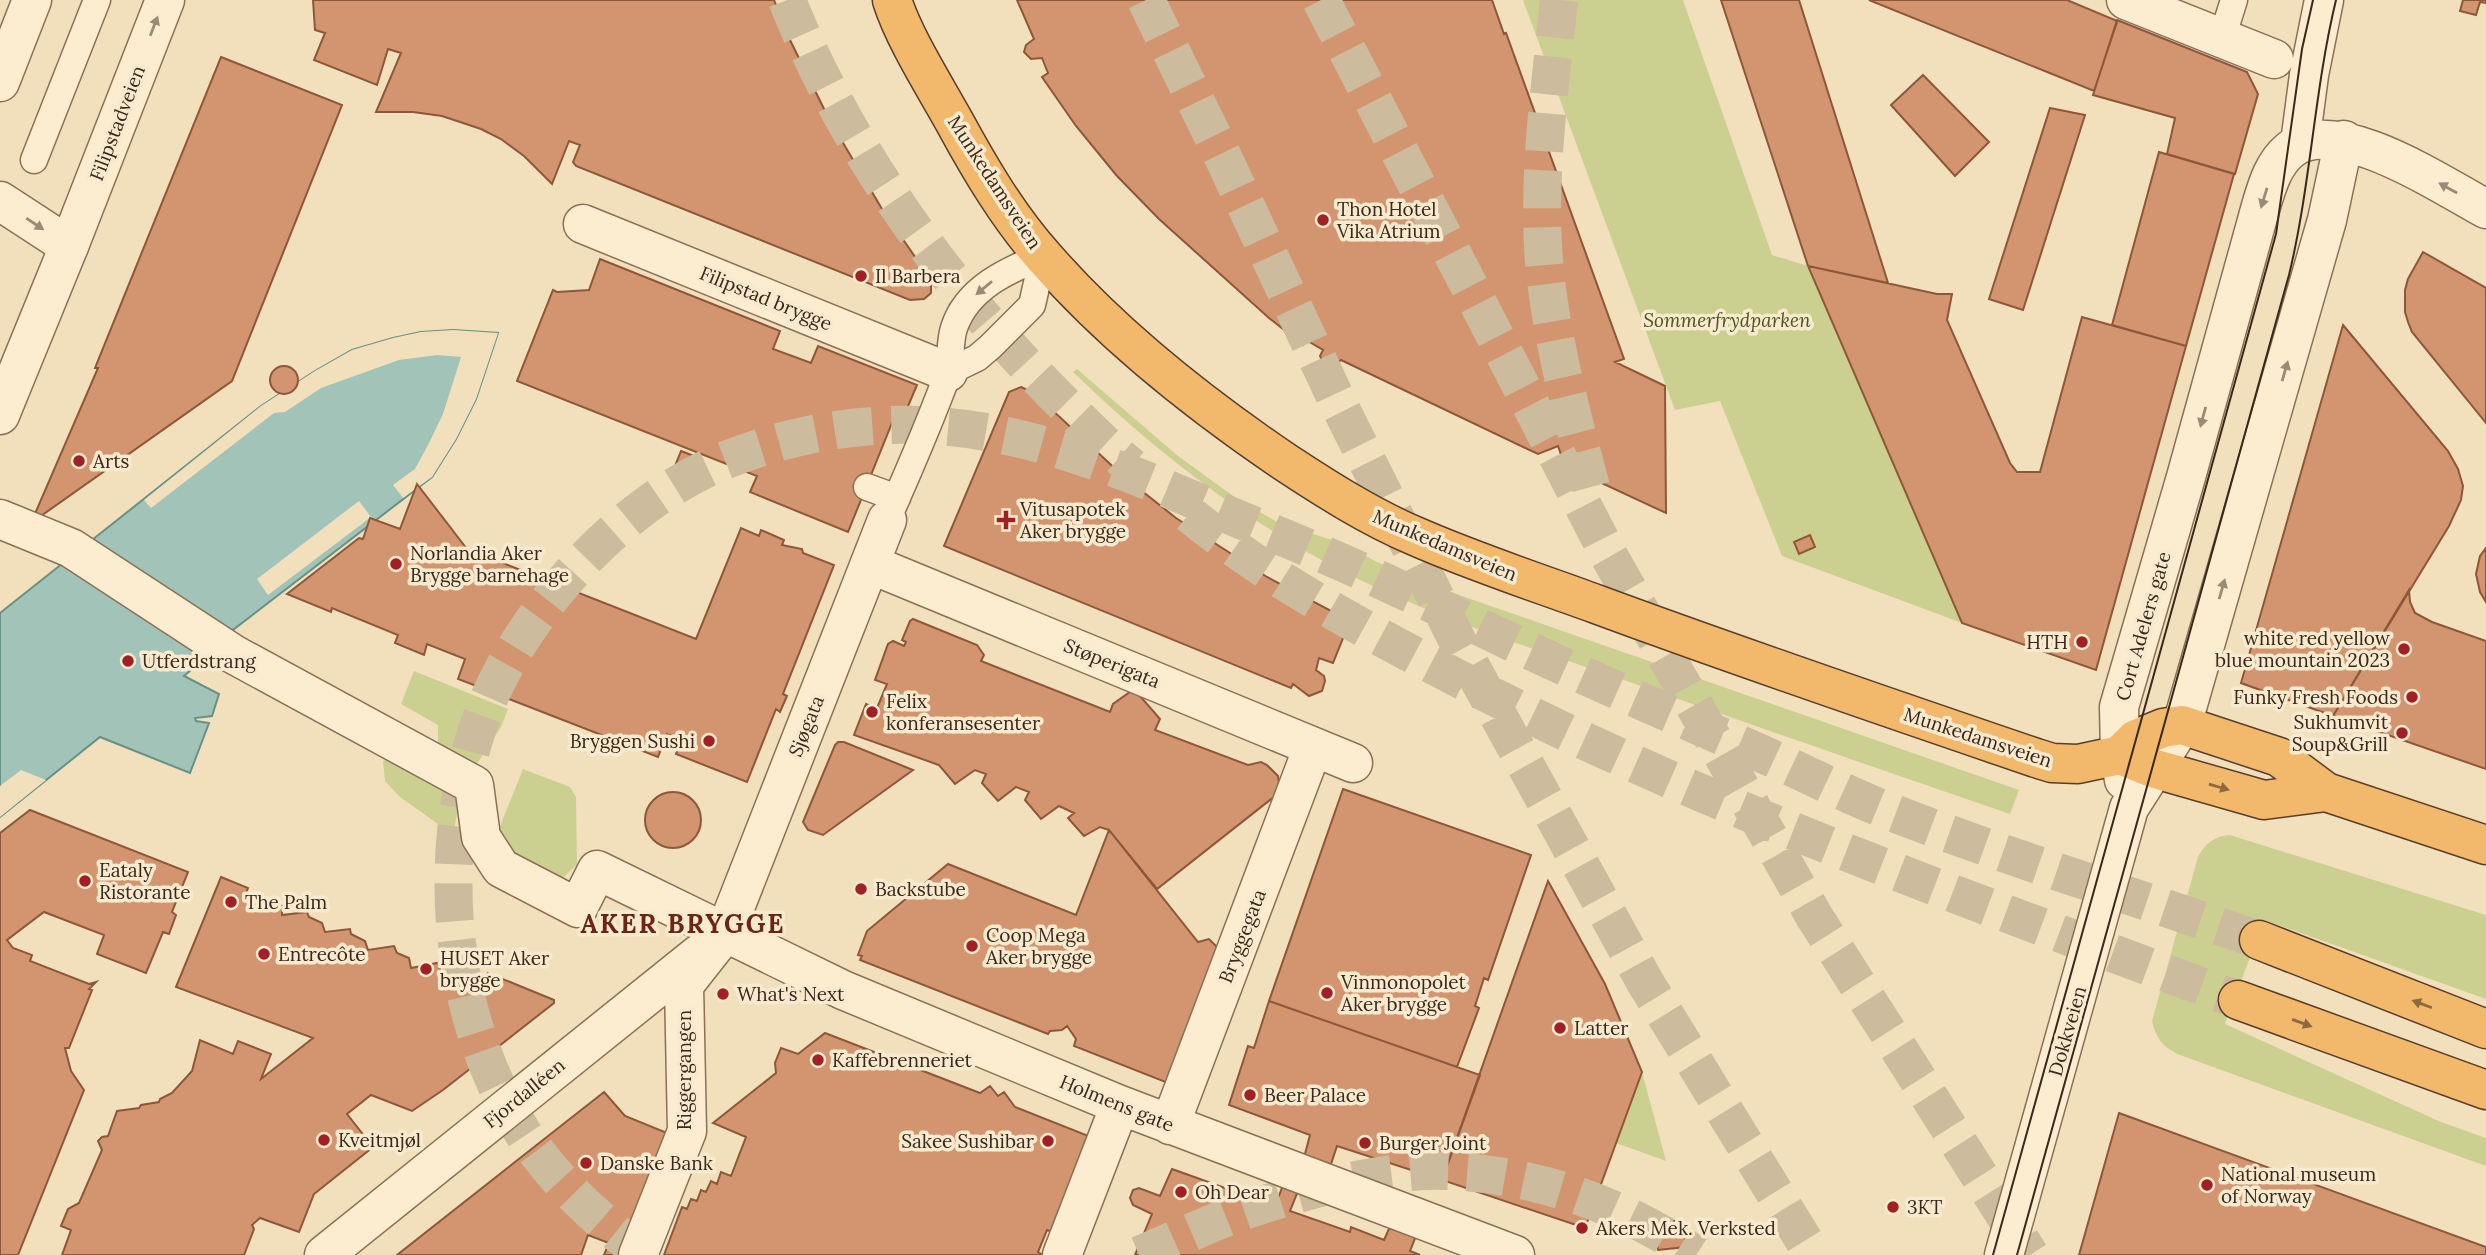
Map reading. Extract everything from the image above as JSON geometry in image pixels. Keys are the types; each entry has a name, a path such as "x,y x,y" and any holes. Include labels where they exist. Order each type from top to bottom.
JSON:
{"highway":[{"name":"Munkedamsveien","path":"892,0 970,150 1007,208 1043,256 1096,312 1203,404 1314,481 1414,536 1696,641 2052,763 2137,762 2264,800 2326,792"},
{"name":"Munkedamsveien","path":"2137,762 2136,740 2163,728 2182,725 2279,757 2326,792 2486,845"},
{"path":"2259,940 2486,1029"},
{"path":"2238,1000 2475,1086"}],"street":[{"path":"0,82 32,0"},
{"name":"Filipstadveien","path":"0,415 165,0"},
{"path":"2126,0 2274,59"},
{"path":"2324,0 2310,65 2301,143 2330,138 2344,141 2410,166 2486,209"},
{"path":"2182,725 2327,220 2344,141"},
{"name":"Cort Adelers gate","path":"2129,808 2137,762 2119,708 2265,194 2277,164 2289,150 2301,143"},
{"path":"0,201 69,246"},
{"name":"Filipstad brygge","path":"583,224 948,372"},
{"name":"Sjøgata","path":"725,933 892,509"},
{"name":"Holmens gate","path":"0,519 77,552 216,643 474,785 481,837 501,868 578,908 597,870 842,990 1170,1125 1515,1255"},
{"name":"Støperigata","path":"870,564 1353,763"},
{"name":"Bryggegata","path":"1170,1125 1313,747"},
{"name":"Dokkveien","path":"2004,1255 2129,808"},
{"name":"Fjordalléen","path":"324,1255 725,933"},
{"name":"Riggergangen","path":"638,1255 687,1131 684,985 725,933"},
{"path":"1062,1255 1120,1105"}],"lane":[{"path":"34,160 97,0"},
{"path":"2222,38 2234,0"},
{"path":"948,372 976,358 990,347 1032,305 1043,256"},
{"path":"867,487 892,509 948,372 954,329 962,312 977,293 1004,272 1043,256"}],"green space":[{"name":"Sommerfrydparken","path":"1523,0 1683,0 1772,255 1808,266 1962,623 1782,556 1720,401 1675,410"},
{"path":"1077,369 1178,456 1236,498 1279,523 1342,543 1377,562 1462,596 2019,790 2010,814 1497,636 1381,590 1307,552 1214,491 1127,422 1073,372"},
{"path":"414,671 508,709 501,727 473,767 438,754 438,725 401,704"},
{"path":"391,758 439,778 459,803 454,830 449,832 400,797 385,781 383,761"},
{"path":"523,769 570,787 576,797 577,864 562,879 506,856 494,841"},
{"path":"2230,835 2486,915 2486,999 2264,920 2225,1024 2441,1122 2486,1138 2486,1166 2180,1055 2162,1042 2152,1021 2198,857 2211,842"},
{"path":"1642,1072 1666,1161 1616,1143"}],"water":[{"path":"453,330 498,333 476,399 456,439 432,477 216,643 209,655 184,676 219,694 212,716 195,718 196,721 209,723 190,773 100,737 0,817 0,613 261,406 315,371 352,350 421,332"}],"pier":[{"path":"453,330 498,333 476,399 456,439 432,477 403,498 393,485 415,469 429,443 443,414 461,357 437,355 399,360 321,388 285,412 274,413 151,508 144,500 261,406 352,350 421,332"},
{"path":"359,501 371,517 268,595 257,579"},
{"path":"21,770 46,780 0,817 0,786"}],"building":[{"path":"313,0 774,0 790,40 829,119 882,209 931,280 931,293 924,299 910,300 576,166 573,162 580,145 569,141 552,184 524,156 501,139 481,129 442,116 413,112 376,112 401,53 388,49 377,85 314,60 325,33 315,30"},
{"path":"1017,0 1492,0 1624,359 1615,362 1665,386 1666,513 1565,466 1558,446 1538,454 1341,360 1332,367 1325,366 1320,356 1323,350 1306,340 1303,345 1269,318 1159,219 1117,176 1076,126 1042,77 1048,73 1042,58 1031,59 1024,52 1026,45 1034,39"},
{"path":"1721,0 1799,0 1888,283 1808,266"},
{"path":"1869,0 2067,0 2117,22 2094,91"},
{"path":"2463,0 2486,0 2486,3 2480,2 2476,15 2460,11"},
{"path":"2117,20 2247,72 2258,94 2235,174 2167,154 2175,118 2093,95"},
{"path":"221,57 342,105 232,381 31,523 98,368 95,368"},
{"path":"1923,75 1989,142 1955,176 1891,105"},
{"path":"2050,108 2085,115 2023,310 1989,299"},
{"path":"2159,152 2234,174 2186,346 2112,325"},
{"path":"2423,252 2486,288 2486,423 2412,332 2408,322 2405,290"},
{"path":"600,259 780,331 773,349 811,363 818,346 917,385 906,411 898,408 848,532 750,492 757,476 517,381 553,290 589,290"},
{"path":"1808,266 1937,294 1952,294 1947,320 2010,463 2017,472 2040,472 2082,317 2186,346 2096,670 1962,623"},
{"path":"2343,325 2448,451 2458,469 2463,486 2461,500 2449,526 2333,716 2241,683"},
{"path":"284,366 294,370 298,380 294,390 284,394 274,390 270,380 274,370"},
{"path":"1021,387 1034,393 1123,476 1176,518 1267,577 1350,621 1333,663 1319,658 1316,670 1324,676 1322,691 1309,696 1293,684 1291,688 944,546 1009,392"},
{"path":"681,451 702,459 696,474 675,466"},
{"path":"417,484 467,549 696,639 741,528 759,536 761,530 784,540 782,545 802,549 803,553 834,565 783,694 787,696 780,712 776,709 747,782 676,754 682,740 667,734 658,757 504,697 509,684 496,680 492,692 458,679 465,659 427,644 424,655 395,643 398,635 332,608 331,612 287,594 359,538 363,539 370,518 400,529"},
{"path":"1810,535 1815,547 1799,554 1794,542"},
{"path":"2486,548 2486,602 2480,592 2476,574 2480,556"},
{"path":"2409,590 2415,613 2432,622 2486,641 2486,769 2333,716"},
{"path":"913,619 977,645 984,655 981,661 1110,712 1113,704 1134,689 1160,719 1155,730 1248,765 1261,762 1267,765 1278,776 1275,796 1157,889 1109,830 1100,827 1084,836 1068,818 1074,813 1059,806 1041,819 1025,800 1029,792 1016,787 998,801 982,783 986,774 975,770 955,784 939,765 854,735 866,704 877,708 887,684 875,680 888,644 893,641 904,646 906,642 902,640"},
{"path":"838,742 913,770 823,835 808,830 803,822"},
{"path":"1343,789 1531,855 1488,980 1484,978 1475,1006 1479,1008 1457,1067 1269,1001"},
{"path":"667,792 679,792 689,796 697,804 701,820 697,836 689,844 679,848 667,848 657,844 649,836 645,826 645,814 649,804 657,796"},
{"path":"30,810 188,872 172,912 176,915 169,934 163,932 146,973 97,954 104,935 44,912 7,940 13,948 32,955 30,961 89,984 96,982 89,989 92,990 69,1048 65,1048 71,1071 84,1090 18,1255 0,1255 0,833"},
{"path":"1109,830 1198,942 1209,939 1217,947 1168,1083 1074,1046 1076,1039 1067,1026 1048,1034 860,960 862,956 858,955 867,931 948,864 1076,915"},
{"path":"221,877 248,888 246,893 282,906 282,915 307,912 309,917 322,923 325,932 350,929 351,934 365,941 368,950 394,946 397,953 409,958 411,968 437,963 441,971 482,985 488,973 554,1000 554,1003 412,1111 371,1095 347,1114 373,1147 314,1194 299,1232 260,1218 252,1225 254,1229 244,1255 62,1255 71,1230 61,1226 68,1209 79,1203 102,1150 98,1141 108,1136 117,1111 159,1102 172,1093 192,1071 200,1040 233,1054 238,1041 271,1054 261,1079 313,1038 176,987"},
{"name":"Latter","path":"1548,881 1605,984 1642,1072 1585,1228 1442,1180"},
{"path":"1269,1001 1480,1075 1442,1180 1337,1146 1331,1164 1324,1168 1308,1162 1305,1154 1310,1135 1229,1105 1248,1046 1254,1048"},
{"path":"825,1033 980,1093 990,1086 998,1096 1004,1092 1015,1107 1091,1137 1055,1233 1047,1230 1038,1252 1043,1255 664,1255 682,1207 687,1209 691,1199 697,1201 701,1190 706,1192 711,1181 717,1184 721,1172 731,1176 746,1137 713,1123 776,1073 775,1063 781,1048 798,1054"},
{"path":"604,1092 625,1116 672,1135 625,1255 604,1255 609,1243 588,1235 581,1255 397,1255"},
{"name":"National museum of Norway","path":"2119,1113 2486,1247 2486,1255 2079,1255"},
{"path":"1172,1169 1275,1206 1285,1180 1300,1186 1290,1211 1350,1232 1351,1227 1384,1240 1393,1220 1418,1231 1410,1251 1420,1255 1135,1255 1152,1214 1133,1205 1130,1198 1133,1190 1139,1188 1160,1196"},
{"path":"1682,1220 1686,1247 1658,1250 1655,1223"}],"tunnel":[{"path":"787,0 838,108 868,160 936,259 1013,351 1082,422 1132,467"},
{"path":"1146,0 1338,403 1461,648 1645,982 1813,1255"},
{"path":"1321,0 1609,556 1814,916 2030,1255"},
{"path":"1559,0 1543,170 1545,272 1558,353 1591,487"},
{"path":"646,1255 612,1230 551,1170 525,1136 499,1091 480,1043 465,993 453,888 463,783 476,733 492,691 514,650 573,571 608,536 646,505 686,480 726,460 772,444 820,433 893,425 959,428 1039,444 1117,469 1347,565 1565,667 1873,805 1980,845 2259,940"},
{"path":"1189,514 1280,579 1344,617 1538,719 1636,764 1835,848 2238,1000"},
{"path":"1139,1255 1235,1214 1268,1203 1356,1180 1424,1171 1480,1173 1513,1178 1577,1195 1638,1221 1696,1255"}],"tram line":[{"path":"1993,1255 2276,234 2302,49 2313,0"},
{"path":"2017,1255 2289,275 2303,206 2322,69 2336,0"}],"place":[{"name":"Thon Hotel Vika Atrium","path":"1323,220"},
{"name":"Il Barbera","path":"861,276"},
{"name":"Arts","path":"79,461"},
{"name":"Vitusapotek Aker brygge","path":"1006,520"},
{"name":"Norlandia Aker Brygge barnehage","path":"396,564"},
{"name":"HTH","path":"2082,642"},
{"name":"white red yellow blue mountain 2023","path":"2404,649"},
{"name":"Utferdstrang","path":"128,661"},
{"name":"Funky Fresh Foods","path":"2412,697"},
{"name":"Felix konferansesenter","path":"872,712"},
{"name":"Sukhumvit Soup&Grill","path":"2402,733"},
{"name":"Bryggen Sushi","path":"709,741"},
{"name":"Eataly Ristorante","path":"85,881"},
{"name":"Backstube","path":"861,889"},
{"name":"The Palm","path":"231,902"},
{"name":"Coop Mega Aker brygge","path":"972,946"},
{"name":"Entrecôte","path":"264,954"},
{"name":"HUSET Aker brygge","path":"426,969"},
{"name":"Vinmonopolet Aker brygge","path":"1327,993"},
{"name":"What's Next","path":"723,994"},
{"name":"Latter","path":"1560,1028"},
{"name":"Kaffebrenneriet","path":"818,1060"},
{"name":"Beer Palace","path":"1250,1095"},
{"name":"Kveitmjøl","path":"324,1140"},
{"name":"Sakee Sushibar","path":"1048,1141"},
{"name":"Burger Joint","path":"1365,1143"},
{"name":"Danske Bank","path":"586,1163"},
{"name":"National museum of Norway","path":"2207,1185"},
{"name":"Oh Dear","path":"1181,1192"},
{"name":"3KT","path":"1893,1207"},
{"name":"Akers Mek. Verksted","path":"1582,1228"}],"district":[{"name":"AKER BRYGGE","path":"683,924"}]}
